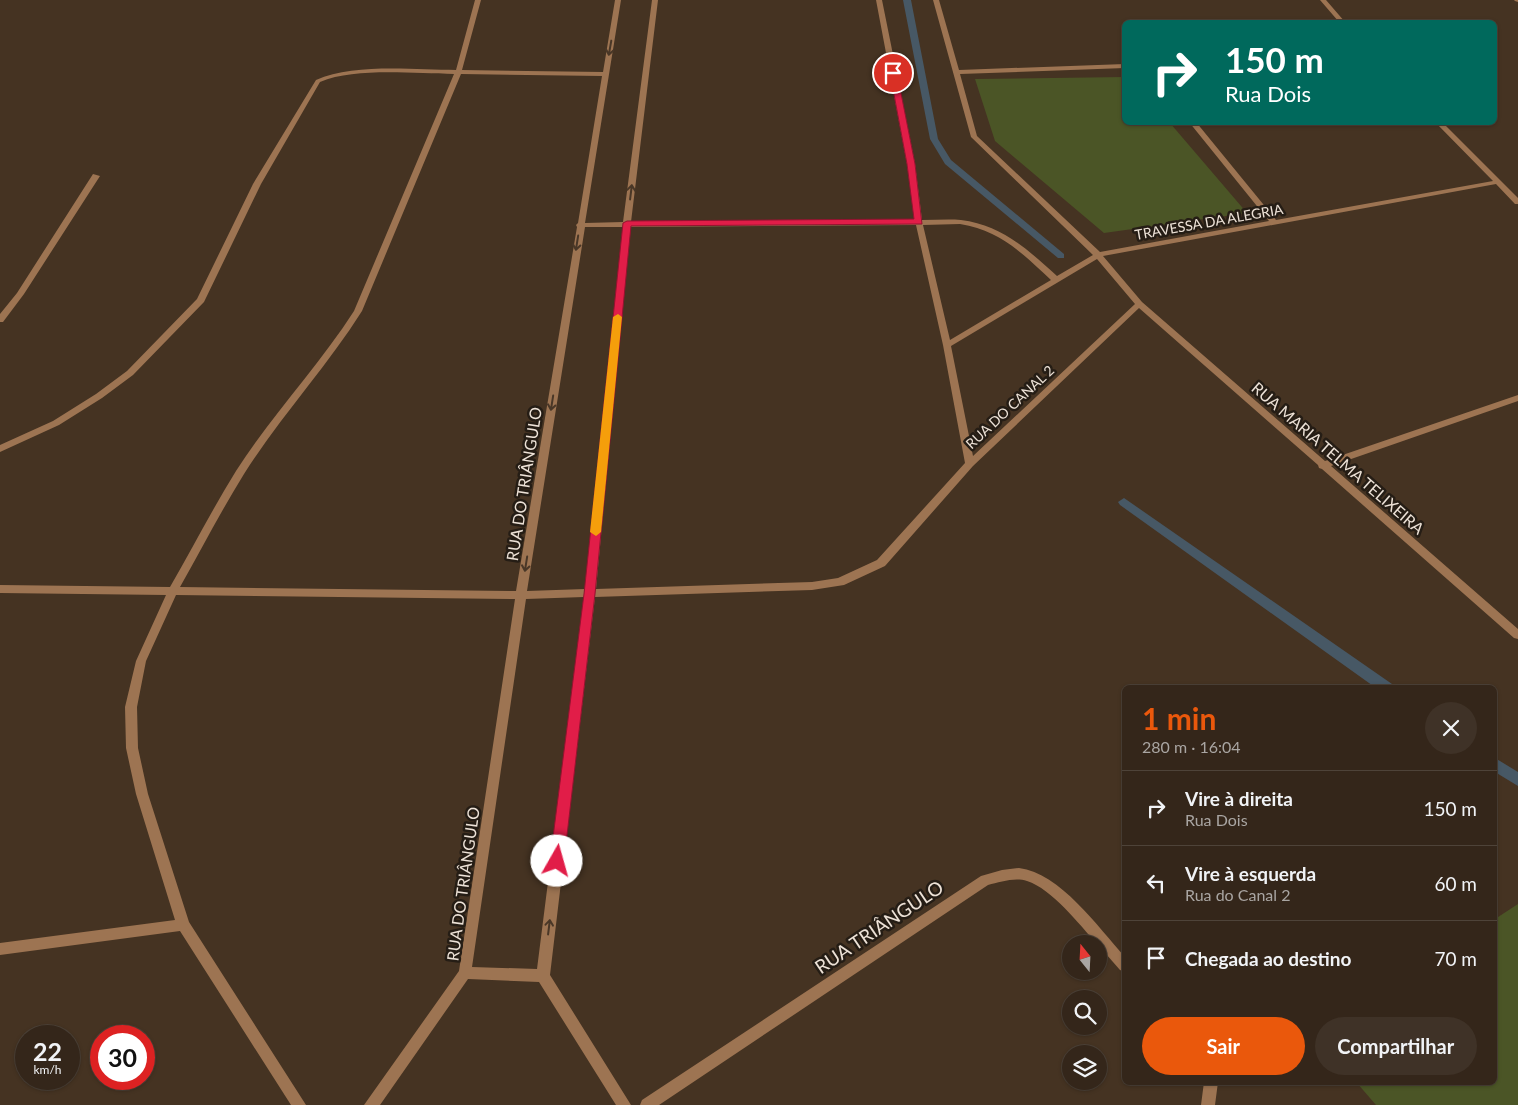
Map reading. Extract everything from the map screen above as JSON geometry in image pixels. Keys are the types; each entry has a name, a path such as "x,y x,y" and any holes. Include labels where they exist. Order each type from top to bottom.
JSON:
{"street":[{"path":"299,1105 183,925 142,794 132,748 131,707 141,661 173,591 240,473 272,427 339,341 358,311 459,71 478,0"},
{"name":"RUA DO TRIÂNGULO","path":"465,973 521,596 618,0"},
{"path":"624,1105 543,976 590,594 627,223 655,0"},
{"name":"RUA DO CANAL 2","path":"879,0 911,164 919,222 947,344 970,464"},
{"path":"936,0 974,137 1098,255 1139,304"},
{"path":"1323,0 1340,20"},
{"path":"956,72 1122,66"},
{"path":"0,449 56,423 99,396 130,373 201,300 257,184 318,81 338,73 353,71 606,74"},
{"path":"1194,125 1274,223"},
{"path":"1441,125 1518,202"},
{"path":"0,320 20,294 96,176"},
{"name":"TRAVESSA DA ALEGRIA","path":"947,344 1098,255 1497,182"},
{"path":"580,225 627,223 960,222 991,228 1004,235 1056,280"},
{"name":"RUA DO CANAL 2","path":"970,464 1139,304"},
{"name":"RUA MARIA TELMA TELIXEIRA","path":"1139,304 1322,466 1518,634"},
{"path":"1322,466 1518,398"},
{"path":"0,590 521,596 812,586 840,582 881,563 970,464"},
{"name":"RUA TRIÂNGULO","path":"647,1105 985,880 1007,874 1030,876 1053,888 1122,963"},
{"path":"0,949 183,925"},
{"path":"371,1105 465,973 543,976"},
{"path":"1208,1105 1211,1085"}],"green space":[{"path":"1122,77 1122,125 1172,125 1247,213 1104,233 995,141 975,79"},
{"path":"1518,904 1518,1105 1376,1105 1359,1085 1497,1085 1497,918"}],"waterway":[{"path":"907,0 934,139 948,162 1061,256"},
{"path":"1124,502 1383,685"},
{"path":"1497,765 1518,780"}],"slow traffic":[{"path":"596,532 618,317"}],"route":[{"path":"557,861 590,594 627,223 919,222 911,164 893,73"}]}
